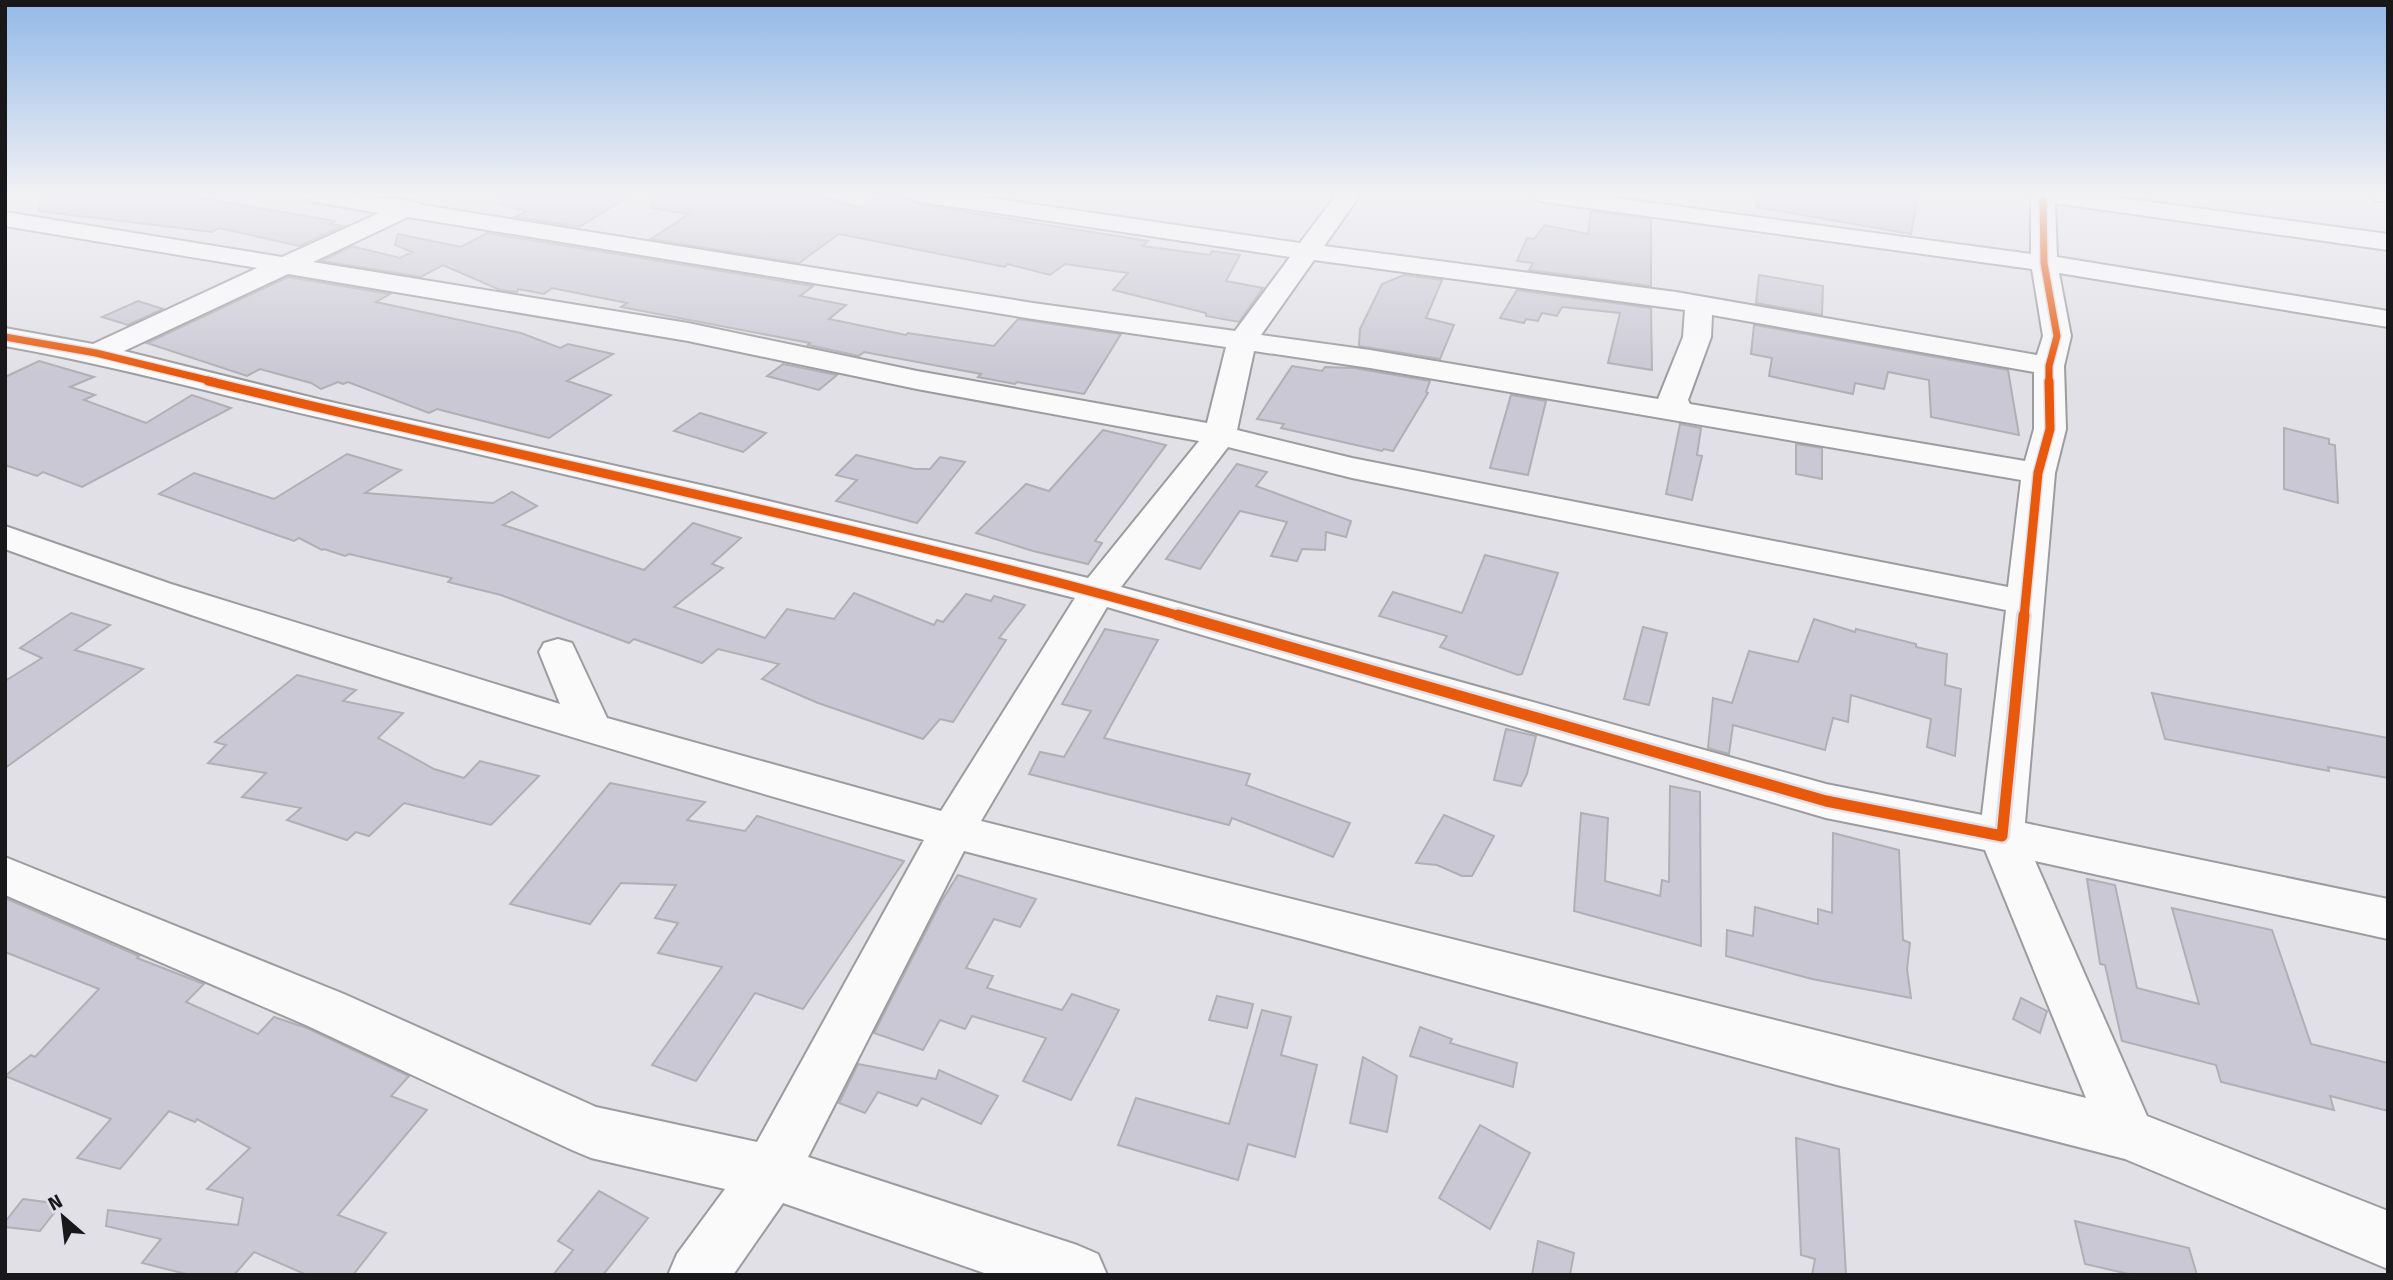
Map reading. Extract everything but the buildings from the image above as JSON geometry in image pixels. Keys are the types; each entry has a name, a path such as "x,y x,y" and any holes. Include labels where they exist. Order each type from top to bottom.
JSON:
{"street":[{"path":"220,255 688,332 917,380 1220,435 1352,468 2024,602"},
{"path":"96,354 311,255"},
{"path":"687,255 1020,309 1370,359 2038,473"},
{"path":"698,1275 771,1172 952,831 1097,592 1220,435 1242,341 1302,255"},
{"path":"1335,255 1538,280 1699,304 2049,366"},
{"path":"1977,255 2044,263 2388,319"},
{"path":"2044,255 2057,335 2049,366 2050,429 2038,473 2002,836 2128,1134"},
{"path":"1676,411 1673,400 1697,337 1699,304"},
{"path":"5,337 96,354 322,409 723,500 1097,592 1826,801 2388,919"},
{"path":"5,537 158,592 591,729 952,831 1302,919 1823,1058 2128,1134 2388,1240"},
{"path":"558,652 591,729"},
{"path":"5,875 326,1010 591,1132 771,1172 1077,1275"}],"cycle path":[{"path":"5,337 96,353 322,409 723,500 1097,592 1826,801 2002,836 2038,473 2050,429 2049,366 2057,336 2044,255"}]}
